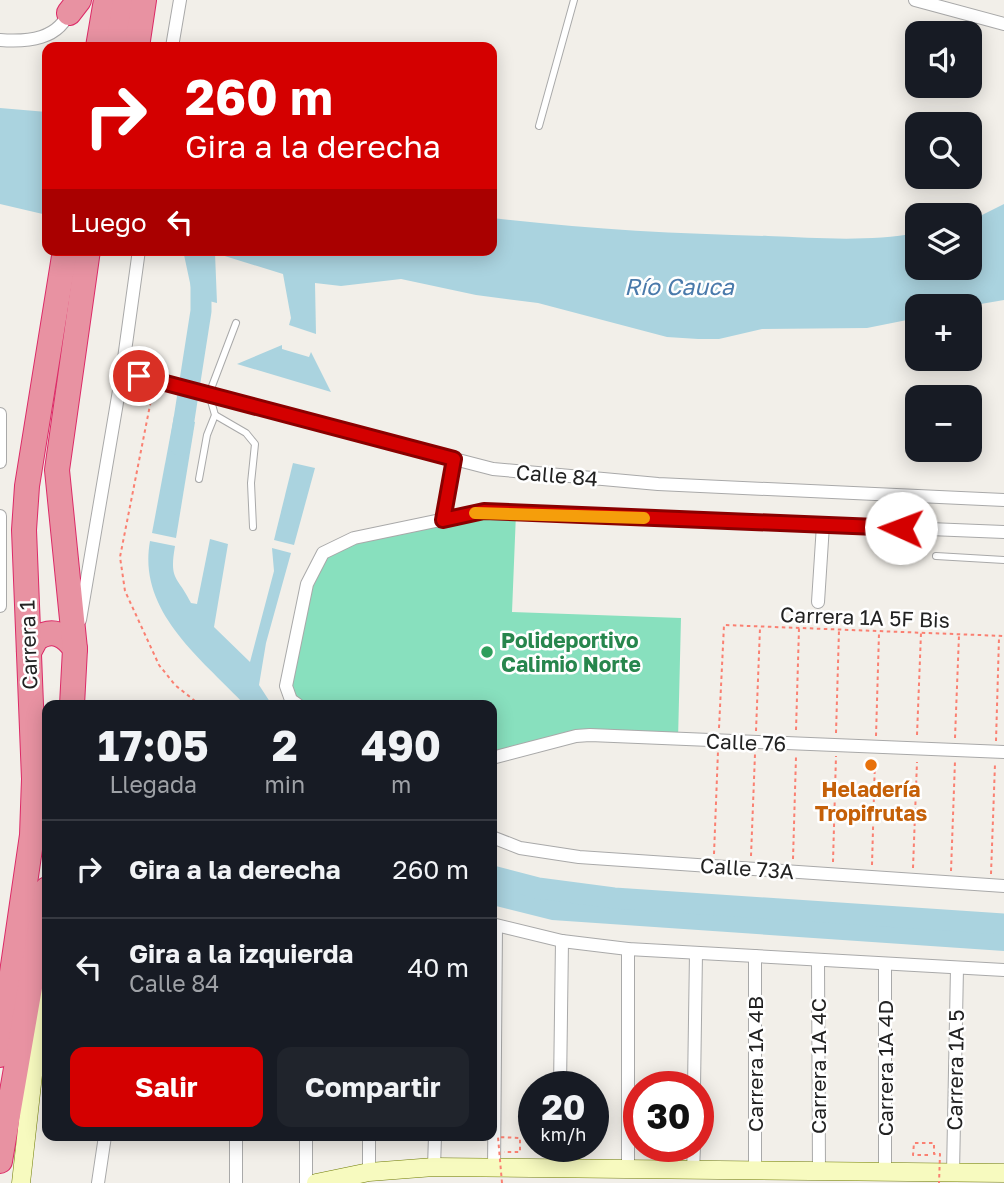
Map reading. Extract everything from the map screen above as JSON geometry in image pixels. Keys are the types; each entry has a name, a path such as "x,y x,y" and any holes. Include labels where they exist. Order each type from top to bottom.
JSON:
{"highway":[{"path":"101,42 124,5"},
{"path":"119,42 124,5"},
{"path":"124,5 135,42"},
{"path":"66,256 76,318"},
{"path":"76,318 87,256"},
{"path":"76,318 102,256"},
{"name":"Carrera 1","path":"72,700 75,649 57,470 76,318"},
{"name":"Carrera 1","path":"0,1055 14,982 37,888 24,530 27,486 76,318"},
{"path":"29,652 36,639 50,633 64,636 75,649"},
{"name":"Carrera 1","path":"0,1161 14,982"}],"main road":[{"path":"20,1183 42,995"},
{"path":"25,1151 31,1183"},
{"path":"316,1183 369,1172 434,1167 498,1176 559,1169 885,1172 946,1178 1004,1173"}],"street":[{"path":"915,0 1004,24"},
{"path":"0,40 39,38 54,30 73,4"},
{"path":"173,42 178,6"},
{"name":"Carrera 1","path":"75,649 122,373 138,256"},
{"name":"Calle 84","path":"122,373 493,469 658,484 1004,500"},
{"path":"0,414 0,462"},
{"path":"443,520 454,459"},
{"name":"Calle 84","path":"294,700 288,692 307,584 323,553 354,538 484,511 1004,532"},
{"path":"0,516 0,606"},
{"path":"818,602 823,525"},
{"name":"Calle 76","path":"497,757 576,736 1004,752"},
{"name":"Calle 73A","path":"497,839 520,848 579,857 1004,886"},
{"path":"497,926 562,941 628,949 1004,970"},
{"path":"560,1071 562,941"},
{"path":"628,949 628,1170"},
{"path":"694,1071 696,953"},
{"name":"Carrera 1A 4B","path":"755,956 755,1172"},
{"name":"Carrera 1A 4C","path":"818,960 819,1173"},
{"name":"Carrera 1A 4D","path":"885,964 885,1172"},
{"name":"Carrera 1A 5","path":"946,1178 957,968"},
{"path":"497,1113 498,1176"},
{"path":"98,1183 104,1141"},
{"path":"236,1141 236,1183"},
{"path":"306,1141 306,1183"},
{"path":"369,1141 369,1172"},
{"path":"434,1167 435,1141"},
{"path":"559,1162 559,1169"},
{"path":"693,1162 693,1171"}],"lane":[{"path":"539,126 574,0"},
{"path":"199,479 207,435 215,415 209,394 236,323"},
{"path":"215,415 246,433 255,444 251,483 253,527"},
{"path":"936,556 1004,560"}],"path":[{"path":"156,380 120,557 125,591 159,666 175,685 194,700"},
{"name":"Carrera 1A 5F Bis","path":"719,741 724,625 1004,636"},
{"path":"714,855 719,741"},
{"path":"498,1176 498,1137 520,1138 520,1152 504,1152"},
{"path":"928,1155 913,1155 914,1143 934,1143 934,1154 940,1154 946,1178"}],"green space":[{"name":"Polideportivo Calimio Norte","path":"484,511 516,513 512,612 681,618 678,740 590,735 497,757 497,700 294,700 288,692 307,584 338,543"}],"water":[{"path":"0,108 42,112 42,214 0,204"},
{"name":"Río Cauca","path":"1004,204 1004,300 982,304 982,294 905,294 905,320 867,328 762,329 719,339 698,339 667,337 538,303 476,295 401,279 341,286 315,283 316,334 289,325 291,318 283,274 225,256 497,256 497,218 699,234 880,238 905,235 905,280 982,280 982,215"},
{"name":"Río Cauca","path":"184,256 215,256 217,303 193,297"},
{"path":"282,345 282,349 309,357 311,352 331,392 237,364"},
{"path":"174,416 195,422 176,538 152,533"},
{"path":"293,463 315,468 294,545 274,540"},
{"path":"210,539 228,544 214,627 250,662 274,571 272,548 291,553 266,643 259,685 269,700 240,700 176,632 153,590 149,567 150,541 175,546 174,572 191,603 197,604"},
{"path":"497,884 555,900 1004,931 1004,951 552,920 497,906"}],"waterway":[{"path":"180,445 201,311 201,256"},
{"path":"497,877 538,888 614,898 1004,924"}],"slow traffic":[{"path":"475,513 484,511 644,518"}],"place":[{"name":"Polideportivo Calimio Norte","path":"487,652"},
{"name":"Heladería Tropifrutas","path":"871,765"}],"route":[{"path":"139,376 454,459 443,520 484,511 901,528"}]}
